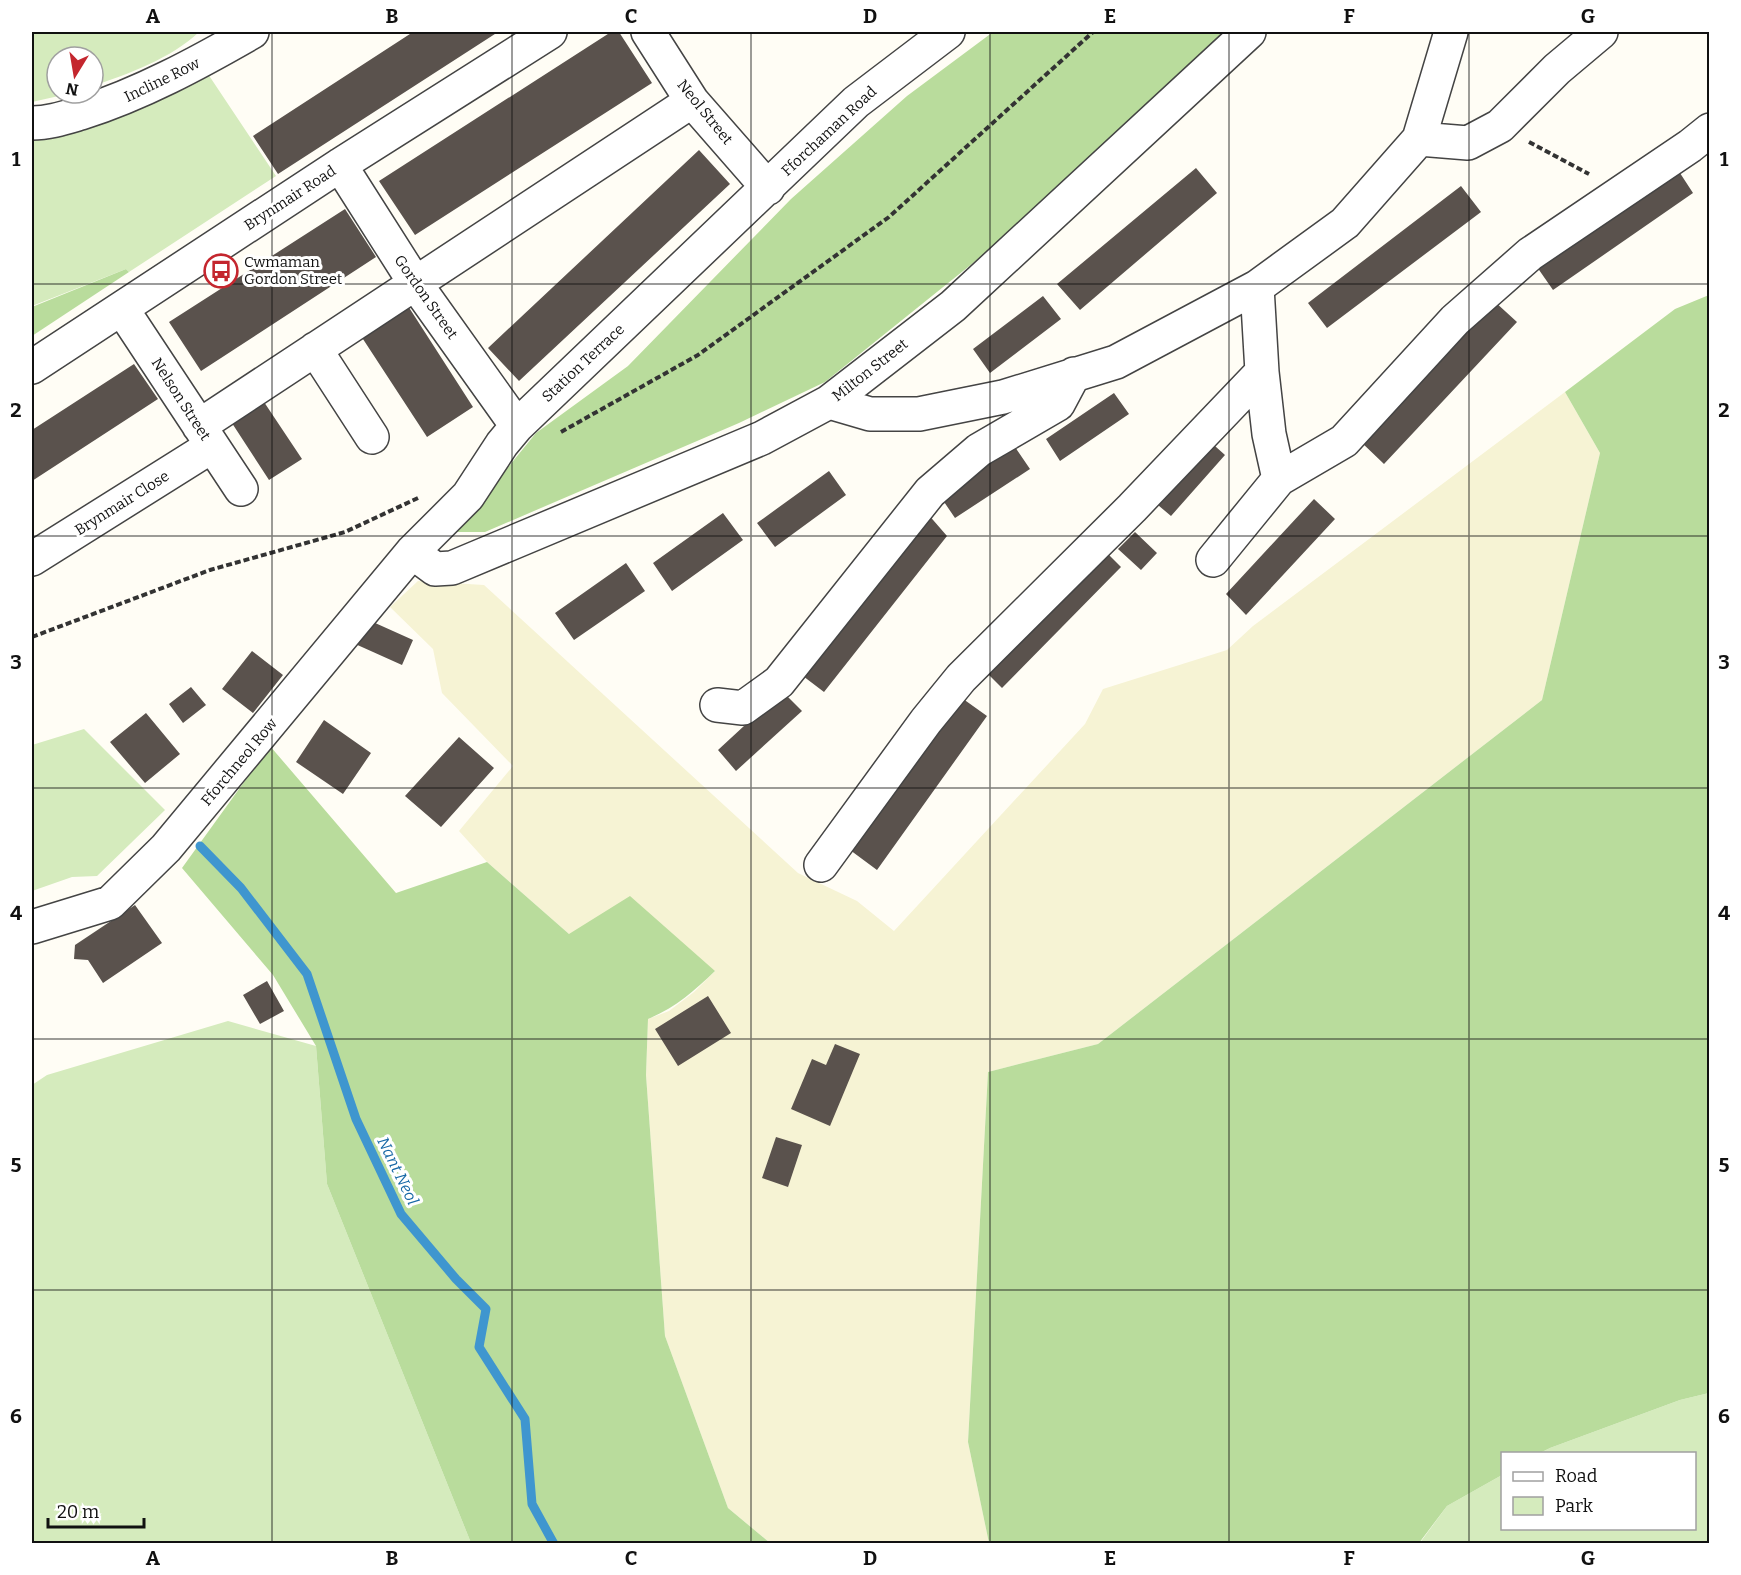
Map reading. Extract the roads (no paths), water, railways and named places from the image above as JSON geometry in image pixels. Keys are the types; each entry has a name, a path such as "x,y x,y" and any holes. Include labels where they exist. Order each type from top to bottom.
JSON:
{"street":[{"name":"Incline Row","path":"32,123 46,123 114,103 206,58 252,32"},
{"name":"Brynmair Road","path":"32,367 340,165 550,32"},
{"name":"Neol Street","path":"648,32 692,101 768,188"},
{"name":"Fforchaman Road","path":"768,188 856,102 948,32"},
{"name":"Milton Street","path":"412,552 435,569 452,568 762,438 830,402 953,306 1249,32"},
{"path":"830,402 870,414 919,414 1003,397 1116,362 1257,286 1344,223 1419,139 1451,32"},
{"path":"1419,139 1468,143 1500,126 1557,69 1601,32"},
{"name":"Brynmair Close","path":"32,559 206,436 315,349 692,101"},
{"path":"1213,560 1279,479 1344,441 1455,320 1530,254 1620,191 1690,146 1710,130"},
{"name":"Gordon Street","path":"340,165 415,283 517,426"},
{"name":"Station Terrace","path":"412,552 468,496 501,444 517,426 768,188"},
{"path":"1257,286 1262,372 1269,435 1279,479"},
{"name":"Nelson Street","path":"122,309 241,489"},
{"path":"315,349 372,437"},
{"path":"821,865 926,721 961,678 1132,508 1262,372"},
{"path":"717,705 743,708 779,682 930,492 979,450 1058,404 1074,374"},
{"name":"Fforchneol Row","path":"32,927 110,903 166,848 412,552"}],"waterway":[{"name":"Nant Neol","path":"200,846 241,888 307,974 356,1119 401,1214 456,1279 486,1309 479,1347 525,1419 532,1504 554,1544"}],"place":[{"name":"Cwmaman Gordon Street","path":"221,271"}]}
